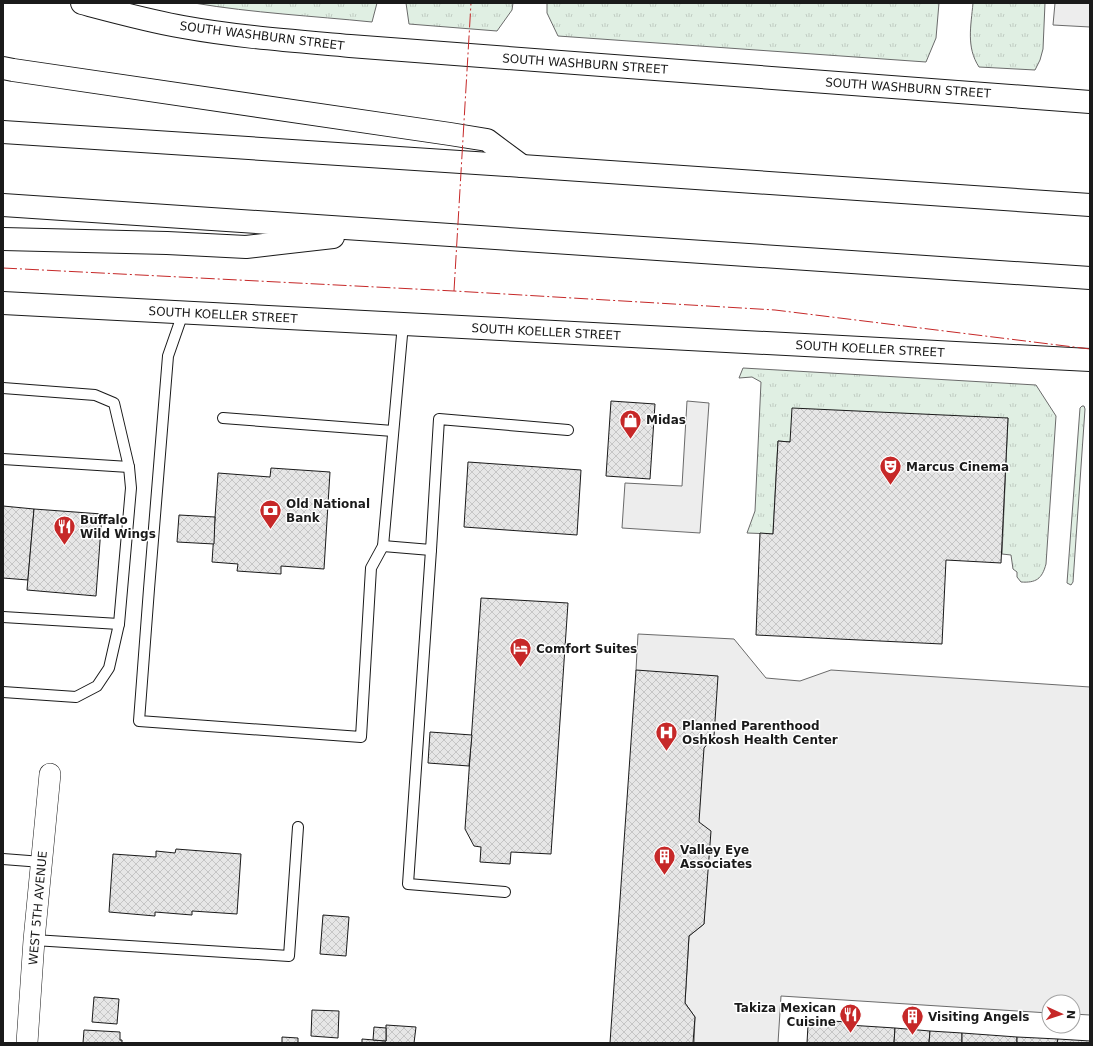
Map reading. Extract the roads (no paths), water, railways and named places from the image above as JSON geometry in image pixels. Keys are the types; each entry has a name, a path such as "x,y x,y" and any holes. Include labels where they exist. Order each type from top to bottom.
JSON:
{"main road":[{"name":"SOUTH WASHBURN STREET","path":"82,3 146,20 184,28 350,46 1090,102"},
{"path":"3,68 487,140 522,166"},
{"path":"3,132 1090,205"},
{"path":"3,205 1090,278"},
{"path":"3,239 167,243 246,247 385,231"},
{"name":"SOUTH KOELLER STREET","path":"3,303 1090,360"}],"street":[{"name":"WEST 5TH AVENUE","path":"27,1043 34,940 50,774"}],"lane":[{"path":"183,313 168,356 148,589 139,721 361,737 371,568 383,546 403,324"},
{"path":"3,388 95,395 114,403 129,467 131,488 119,624 109,668 97,686 76,697 3,692"},
{"path":"223,418 393,431"},
{"path":"504,892 408,884 439,419 568,430"},
{"path":"3,459 129,467"},
{"path":"383,546 431,550"},
{"path":"3,617 119,624"},
{"path":"34,940 289,956 298,827"},
{"path":"3,860 42,862"}],"place":[{"name":"Midas","path":"630,440"},
{"name":"Marcus Cinema","path":"890,486"},
{"name":"Old National Bank","path":"270,530"},
{"name":"Buffalo Wild Wings","path":"65,546"},
{"name":"Comfort Suites","path":"520,668"},
{"name":"Planned Parenthood Oshkosh Health Center","path":"666,752"},
{"name":"Valley Eye Associates","path":"664,876"},
{"name":"Takiza Mexican Cuisine","path":"851,1034"},
{"name":"Visiting Angels","path":"912,1036"}]}
